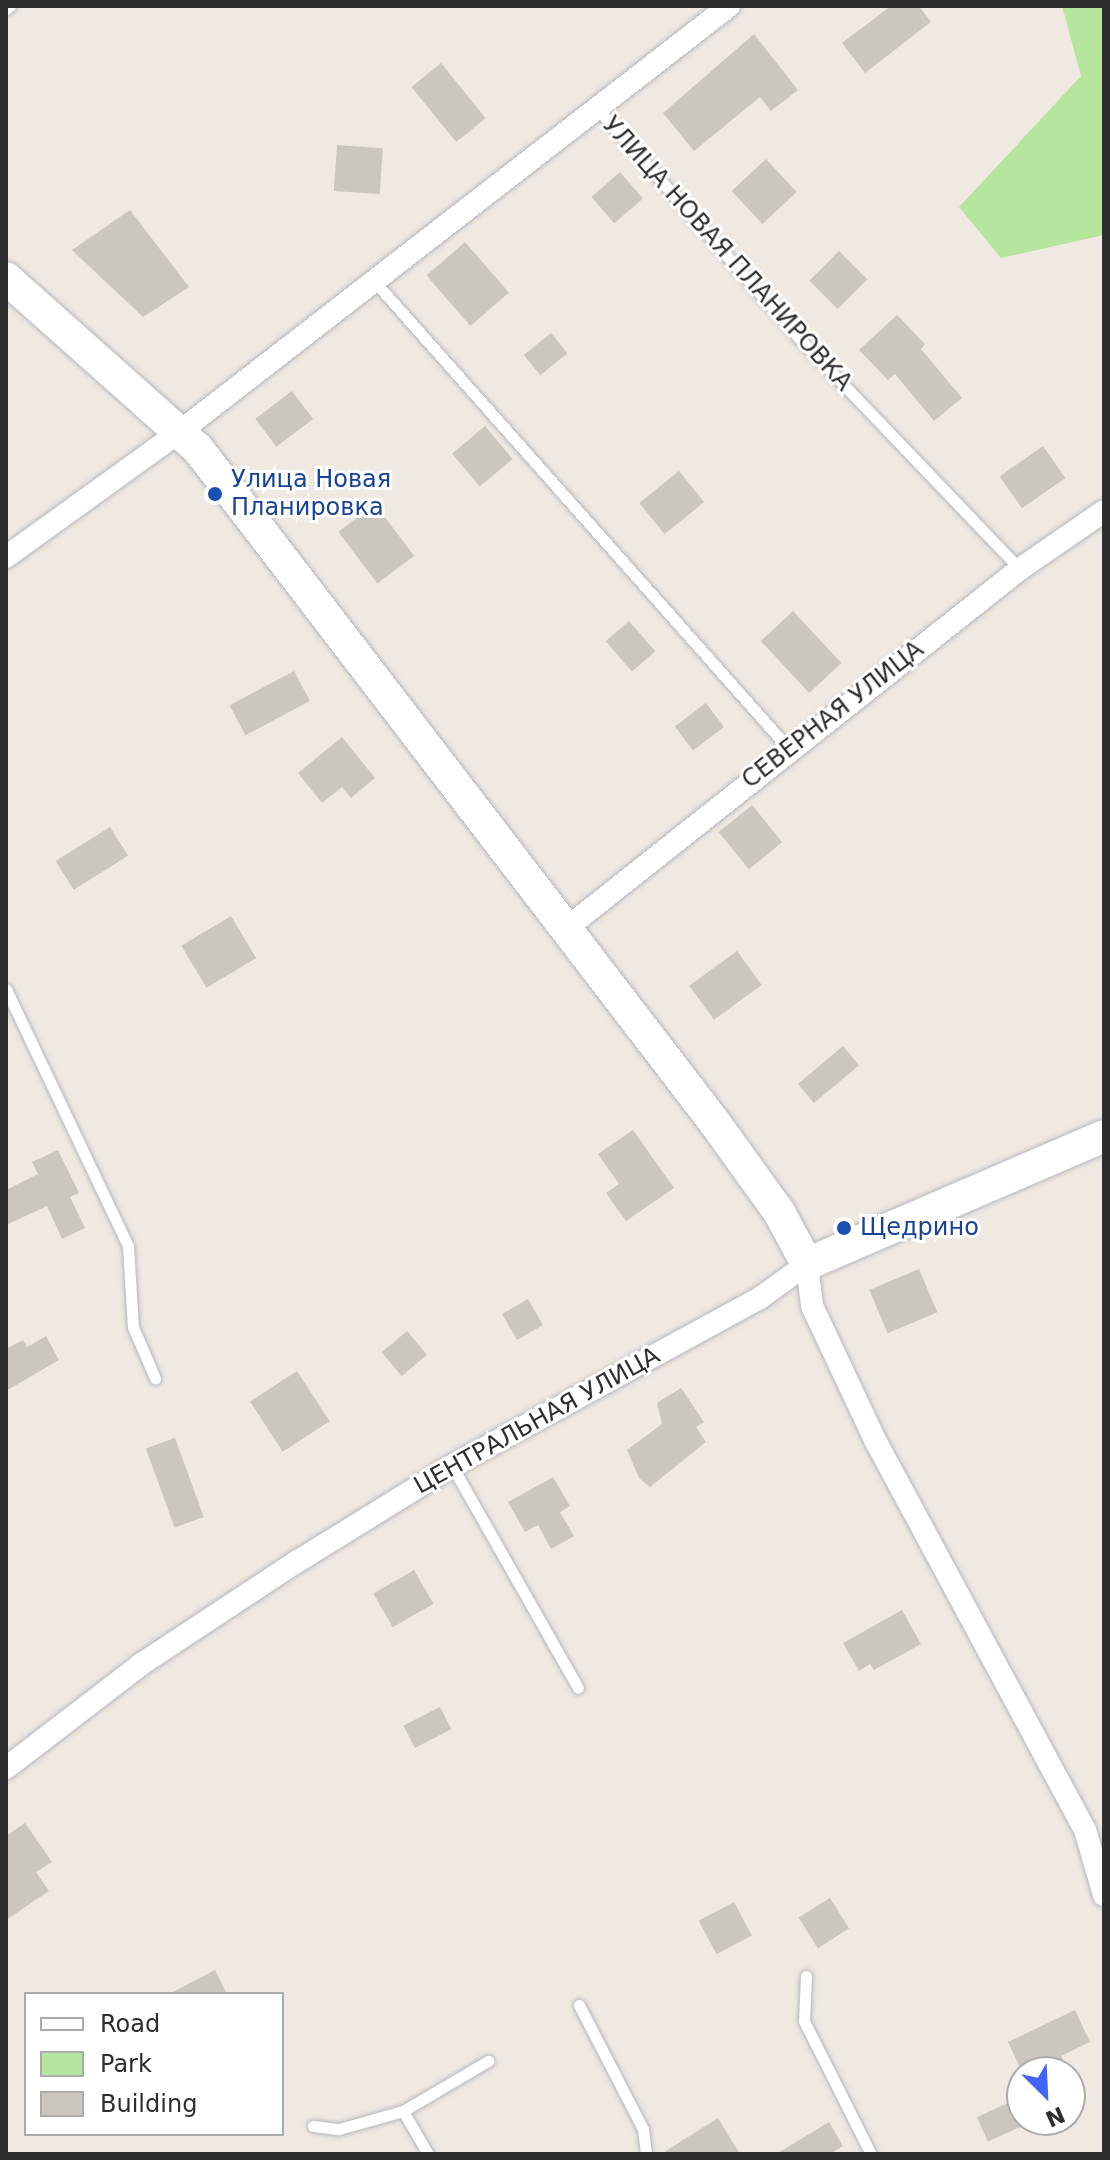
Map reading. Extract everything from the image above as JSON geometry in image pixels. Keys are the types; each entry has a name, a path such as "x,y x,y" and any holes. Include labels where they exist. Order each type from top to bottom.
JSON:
{"street":[{"path":"597,108 729,6"},
{"name":"УЛИЦА НОВАЯ ПЛАНИРОВКА","path":"6,557 182,430 597,108"},
{"path":"6,278 182,430 568,927 767,1194 807,1264 812,1306 868,1426 1085,1830 1104,1895"},
{"name":"СЕВЕРНАЯ УЛИЦА","path":"568,927 1020,569 1104,511"},
{"name":"ЦЕНТРАЛЬНАЯ УЛИЦА","path":"6,1768 140,1665 452,1466 760,1298 807,1264 1104,1136"}],"lane":[{"name":"УЛИЦА НОВАЯ ПЛАНИРОВКА","path":"597,108 798,337 1020,569"},
{"path":"375,282 789,749"},
{"path":"6,989 128,1246 133,1327 155,1378"},
{"path":"452,1466 578,1688"},
{"path":"806,1976 804,2021 871,2154"},
{"path":"579,2005 643,2129 646,2154"},
{"path":"313,2126 339,2129 403,2111 488,2061"},
{"path":"403,2111 428,2154"}],"green space":[{"path":"1062,6 1104,6 1104,235 1001,258 959,207 1081,76"}],"building":[{"path":"891,6 919,6 931,22 865,73 842,43"},
{"path":"754,34 798,90 771,111 760,97 694,151 663,113"},
{"path":"441,63 486,118 456,142 411,87"},
{"path":"337,145 383,148 380,194 334,191"},
{"path":"766,159 797,192 762,224 732,191"},
{"path":"620,172 643,198 614,223 591,197"},
{"path":"130,210 189,287 143,317 72,250"},
{"path":"465,242 509,293 470,326 427,275"},
{"path":"839,251 867,279 838,309 809,281"},
{"path":"897,315 925,344 921,349 962,398 934,421 895,374 888,380 859,350"},
{"path":"551,333 567,353 540,375 524,355"},
{"path":"292,391 313,419 276,447 255,419"},
{"path":"485,426 513,459 480,487 452,454"},
{"path":"1043,446 1065,478 1022,508 1000,476"},
{"path":"679,471 704,502 665,534 639,503"},
{"path":"375,504 414,556 377,584 338,532"},
{"path":"793,611 841,663 809,693 761,641"},
{"path":"629,621 655,651 632,672 606,641"},
{"path":"294,671 310,701 246,735 230,705"},
{"path":"706,703 724,727 693,750 675,726"},
{"path":"342,737 375,778 351,798 342,787 322,803 298,773"},
{"path":"752,805 782,842 749,869 719,832"},
{"path":"110,827 128,856 74,890 56,861"},
{"path":"231,916 256,958 207,988 181,946"},
{"path":"737,951 762,985 714,1020 689,986"},
{"path":"843,1046 859,1065 814,1103 798,1084"},
{"path":"633,1130 674,1188 626,1221 606,1193 619,1184 598,1154"},
{"path":"58,1150 79,1193 70,1197 85,1228 62,1239 47,1206 6,1225 6,1190 38,1174 32,1162"},
{"path":"919,1269 937,1312 888,1333 869,1290"},
{"path":"528,1299 543,1325 517,1340 502,1314"},
{"path":"407,1331 427,1355 402,1376 382,1352"},
{"path":"46,1336 59,1360 6,1391 6,1349 23,1340 27,1347"},
{"path":"297,1371 330,1421 283,1452 250,1401"},
{"path":"681,1388 704,1422 696,1427 706,1442 650,1487 639,1478 627,1450 662,1424 657,1403"},
{"path":"175,1438 204,1517 175,1528 146,1449"},
{"path":"553,1477 570,1506 560,1512 574,1536 551,1549 538,1525 525,1532 508,1502"},
{"path":"414,1570 434,1604 393,1627 373,1594"},
{"path":"902,1610 921,1644 874,1670 870,1664 859,1671 843,1643"},
{"path":"440,1707 451,1729 415,1748 403,1726"},
{"path":"25,1823 52,1862 36,1872 49,1891 6,1920 6,1836"},
{"path":"830,1898 849,1929 818,1948 799,1918"},
{"path":"734,1902 752,1936 717,1954 699,1921"},
{"path":"215,1970 226,1992 173,1992"},
{"path":"1075,2010 1090,2042 1061,2056 1015,2056 1008,2042"},
{"path":"1006,2104 1006,2133 988,2142 977,2117"},
{"path":"718,2118 740,2154 661,2154"},
{"path":"829,2122 843,2146 830,2154 776,2154"}],"place":[{"name":"Улица Новая Планировка","path":"215,494"},
{"name":"Щедрино","path":"844,1228"}]}
